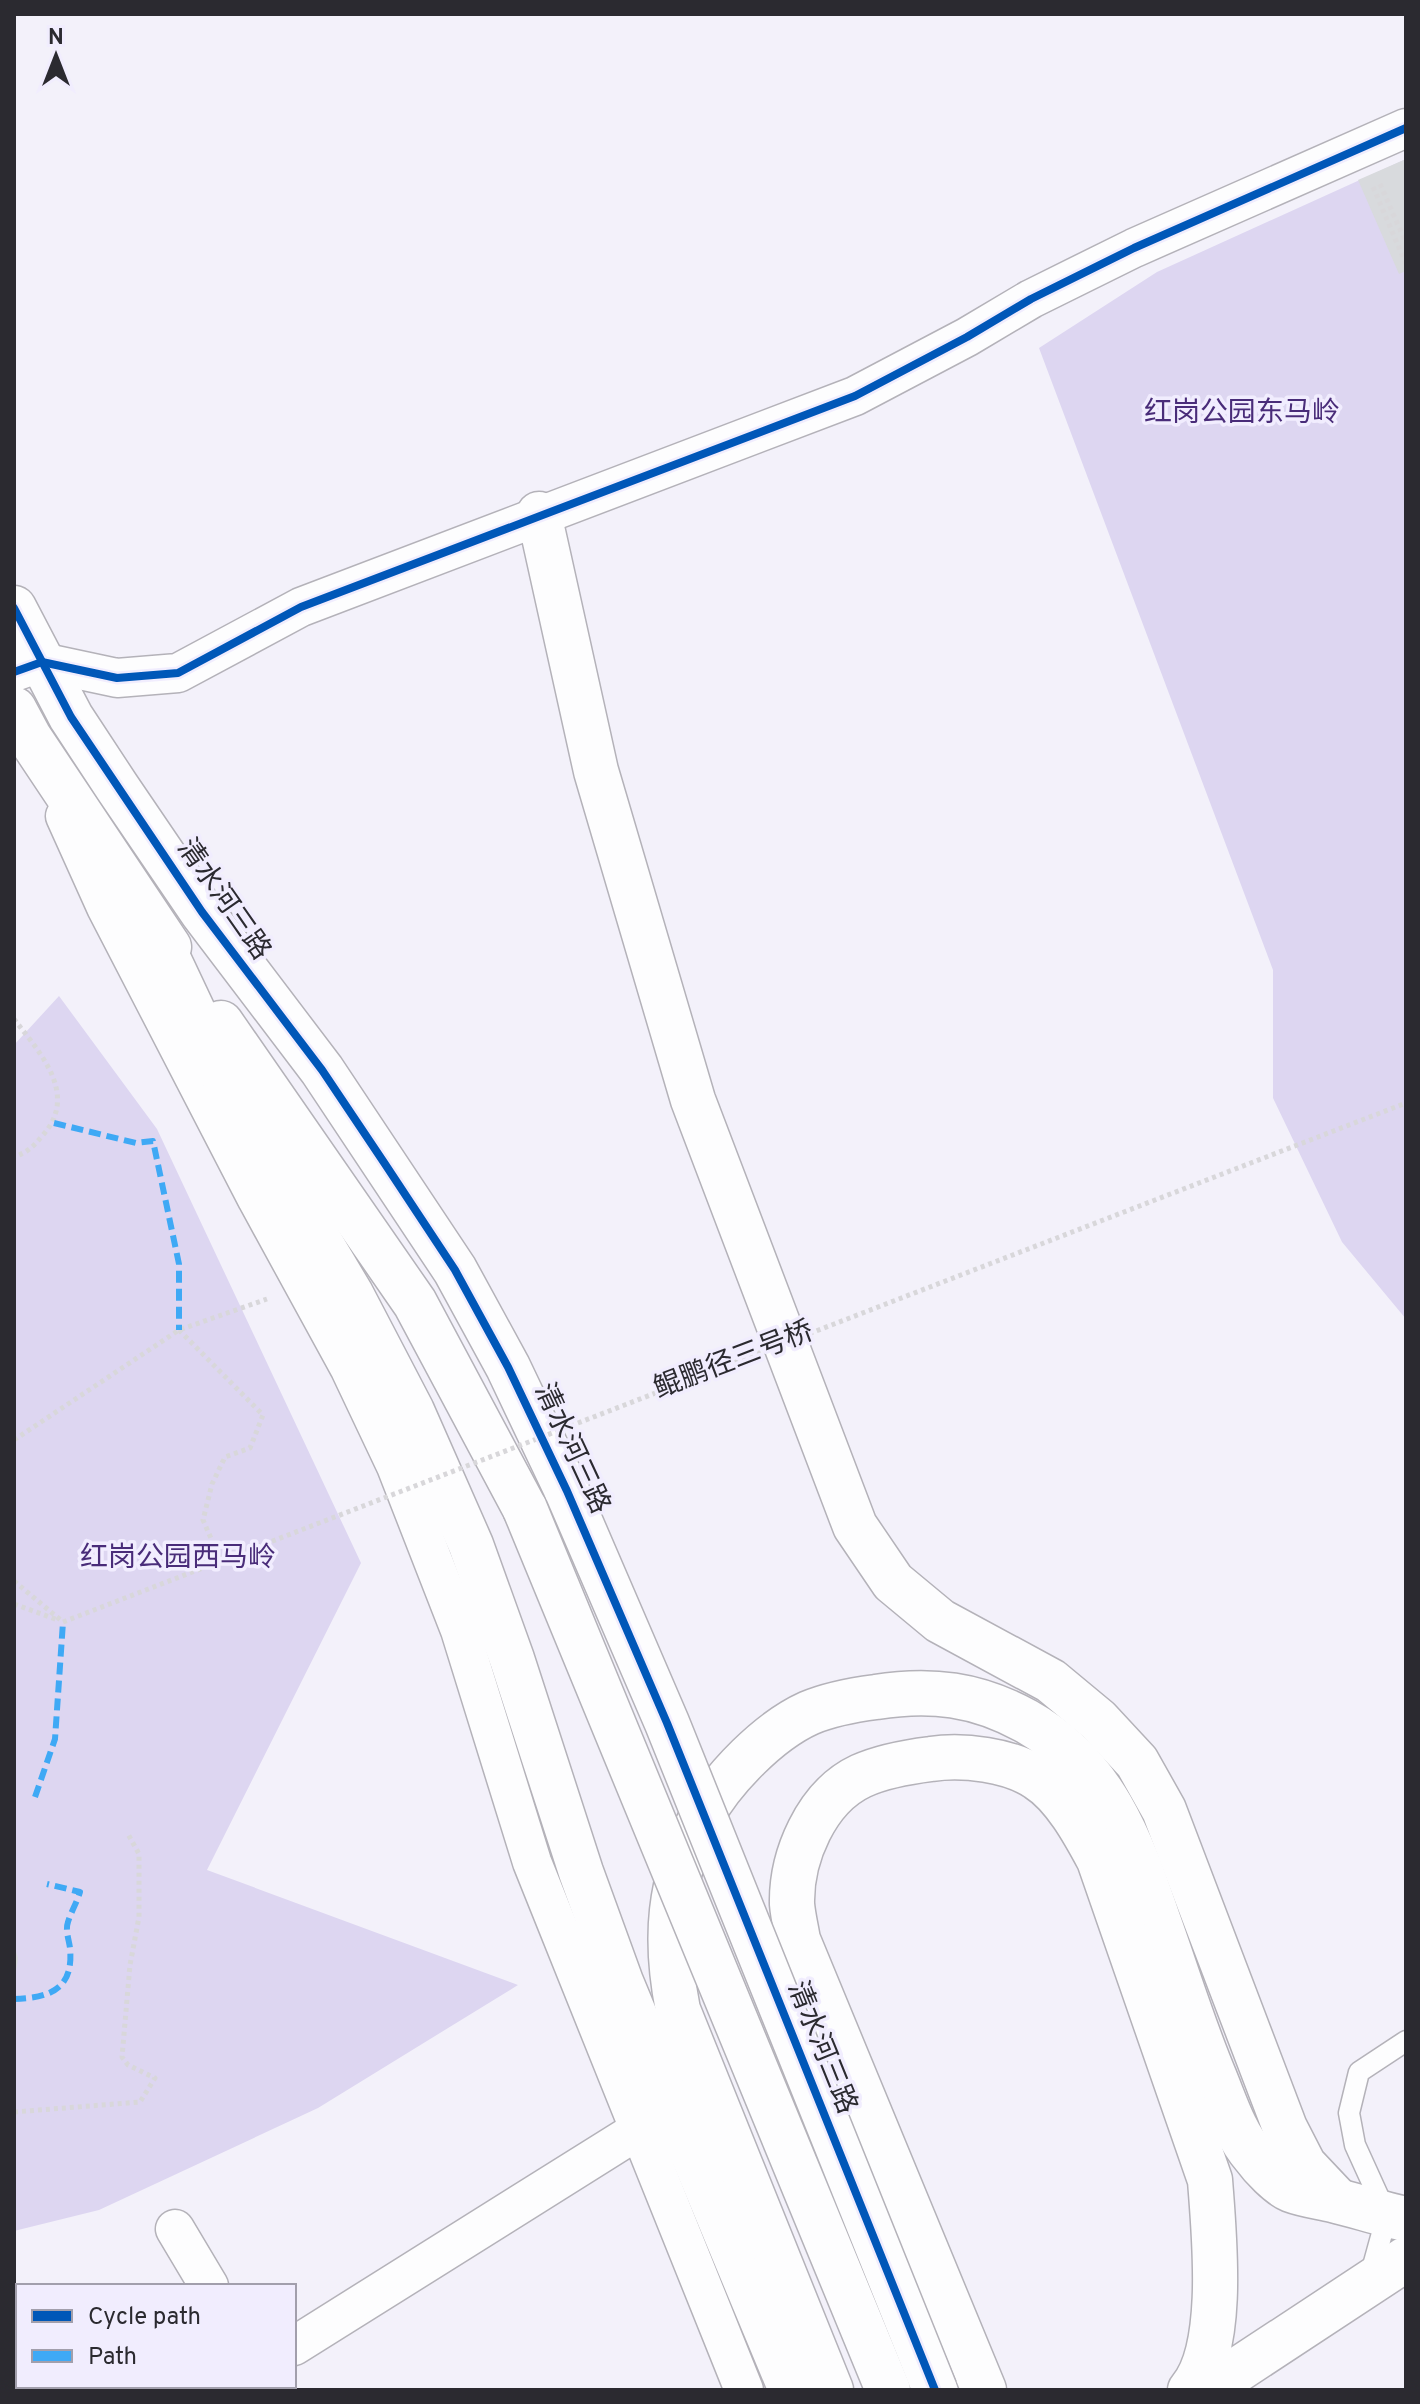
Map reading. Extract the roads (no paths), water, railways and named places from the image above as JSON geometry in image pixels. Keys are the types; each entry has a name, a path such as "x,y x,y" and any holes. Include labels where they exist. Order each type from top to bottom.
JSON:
{"street":[{"path":"28,667 117,678 178,673 301,607 855,396 1031,299 1134,248 1406,128"},
{"path":"539,514 596,771 693,1100 855,1526 893,1582 940,1621 1051,1681 1098,1720 1137,1762 1164,1810 1285,2128 1304,2165 1338,2201"},
{"name":"清水河三路","path":"14,608 28,667 71,717 168,862 252,980 322,1070 455,1270 508,1367 567,1491 667,1723 935,2390"},
{"path":"22,723 151,922 415,1303 525,1509 888,2390"},
{"path":"22,723 106,907 147,981 257,1199 350,1369 396,1466 460,1630 532,1862 744,2390"},
{"path":"151,922 231,1092 351,1294 412,1411 471,1545 621,1982 791,2390"},
{"path":"831,2390 678,2010 671,1973 669,1937 674,1889 687,1844 710,1801 739,1766 807,1714 842,1702 907,1692 958,1695 999,1706 1041,1730 1076,1758 1106,1795 1133,1846 1205,2056 1237,2132 1254,2157 1288,2189 1396,2217"},
{"path":"984,2390 798,1940 792,1903 798,1862 809,1830 835,1795 859,1777 900,1763 947,1757 994,1761 1037,1778 1073,1814 1099,1860 1210,2180 1214,2226 1212,2330 1208,2354 1190,2390"},
{"path":"296,2345 640,2129"},
{"path":"175,2229 208,2284"},
{"path":"1207,2390 1406,2259"}],"lane":[{"path":"1368,2284 1396,2217 1355,2145 1349,2113 1359,2072 1406,2041"}],"park label":[{"name":"红岗公园东马岭","path":"1242,414"},
{"name":"红岗公园西马岭","path":"178,1559"}]}
